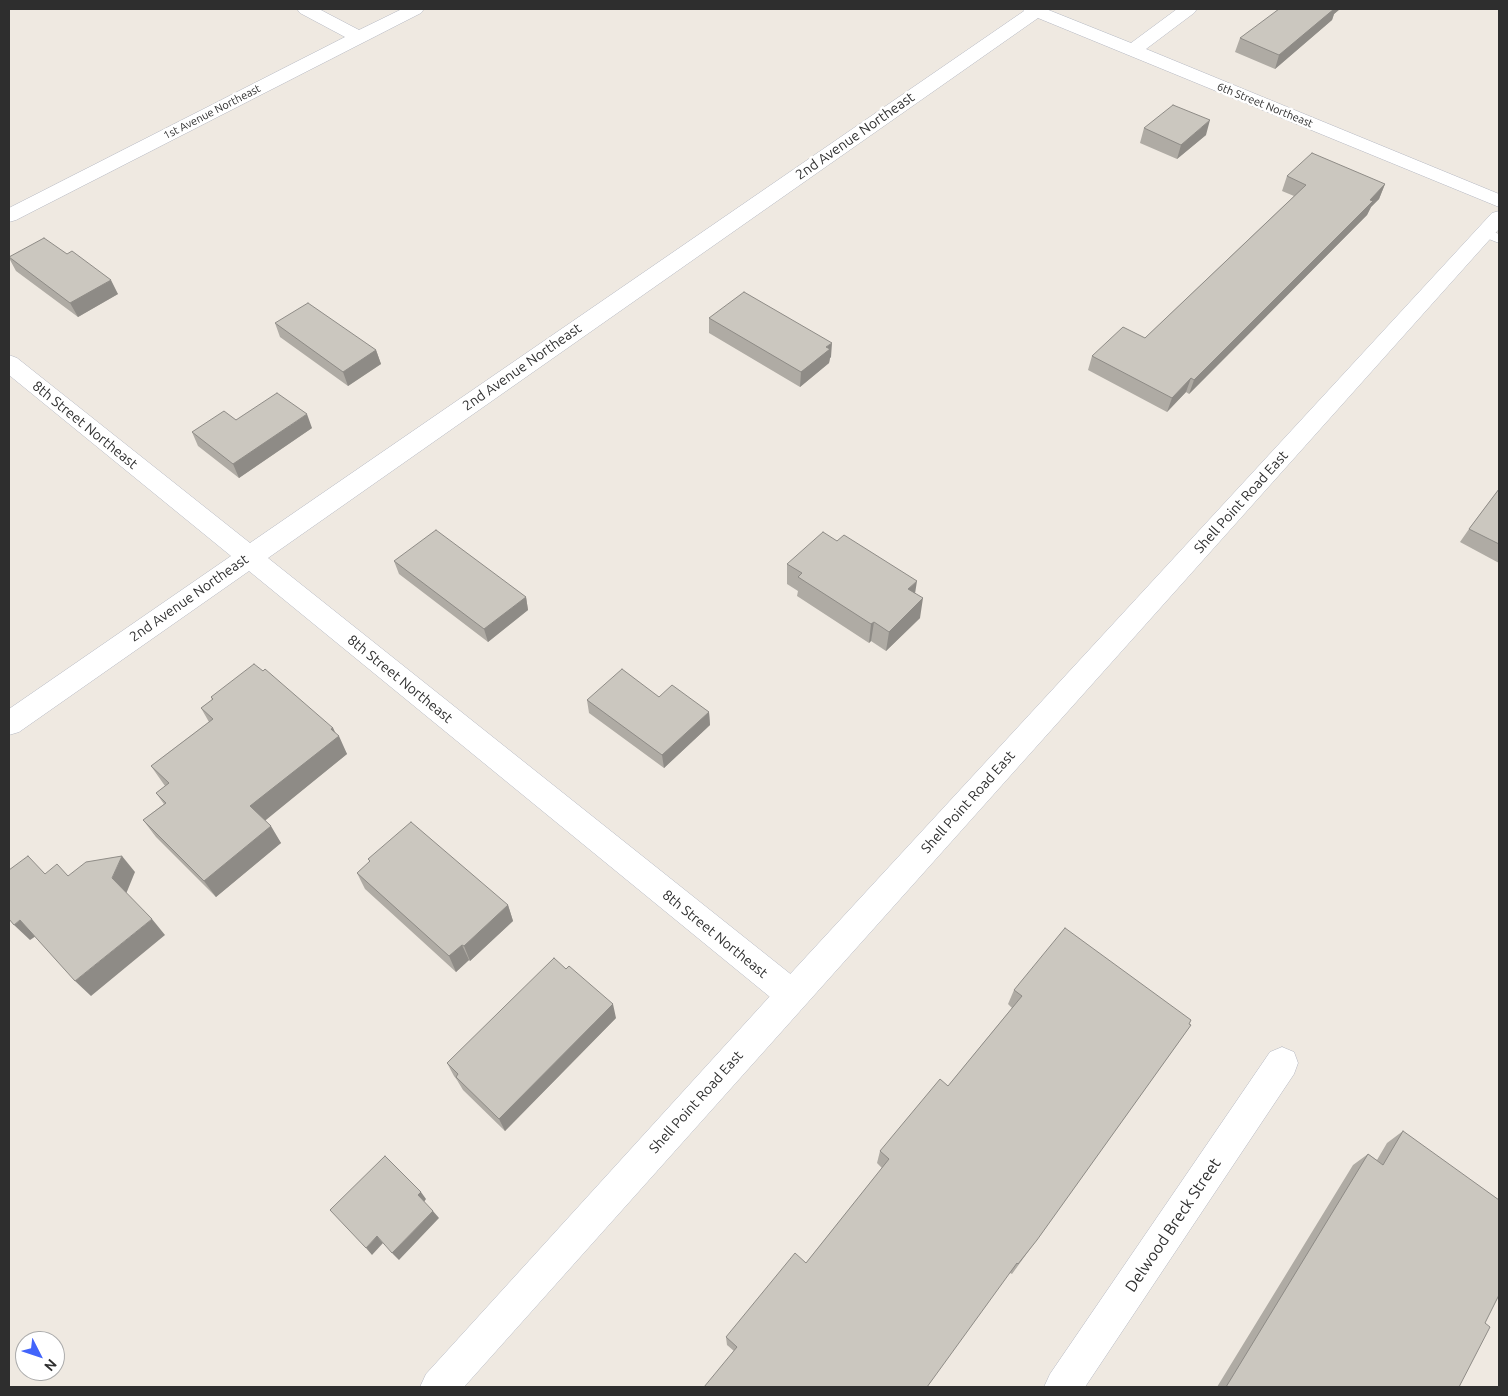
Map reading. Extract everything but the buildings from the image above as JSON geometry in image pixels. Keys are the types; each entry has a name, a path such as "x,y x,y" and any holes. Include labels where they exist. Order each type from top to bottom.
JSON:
{"street":[{"path":"306,9 358,37"},
{"name":"1st Avenue Northeast","path":"9,216 415,9"},
{"path":"1132,51 1188,9"},
{"name":"6th Street Northeast","path":"1033,10 1499,201"},
{"name":"2nd Avenue Northeast","path":"9,724 1033,10"},
{"name":"Shell Point Road East","path":"439,1387 792,996 1495,230"},
{"name":"8th Street Northeast","path":"9,363 792,996"},
{"name":"Delwood Breck Street","path":"1063,1387 1282,1063"}]}
